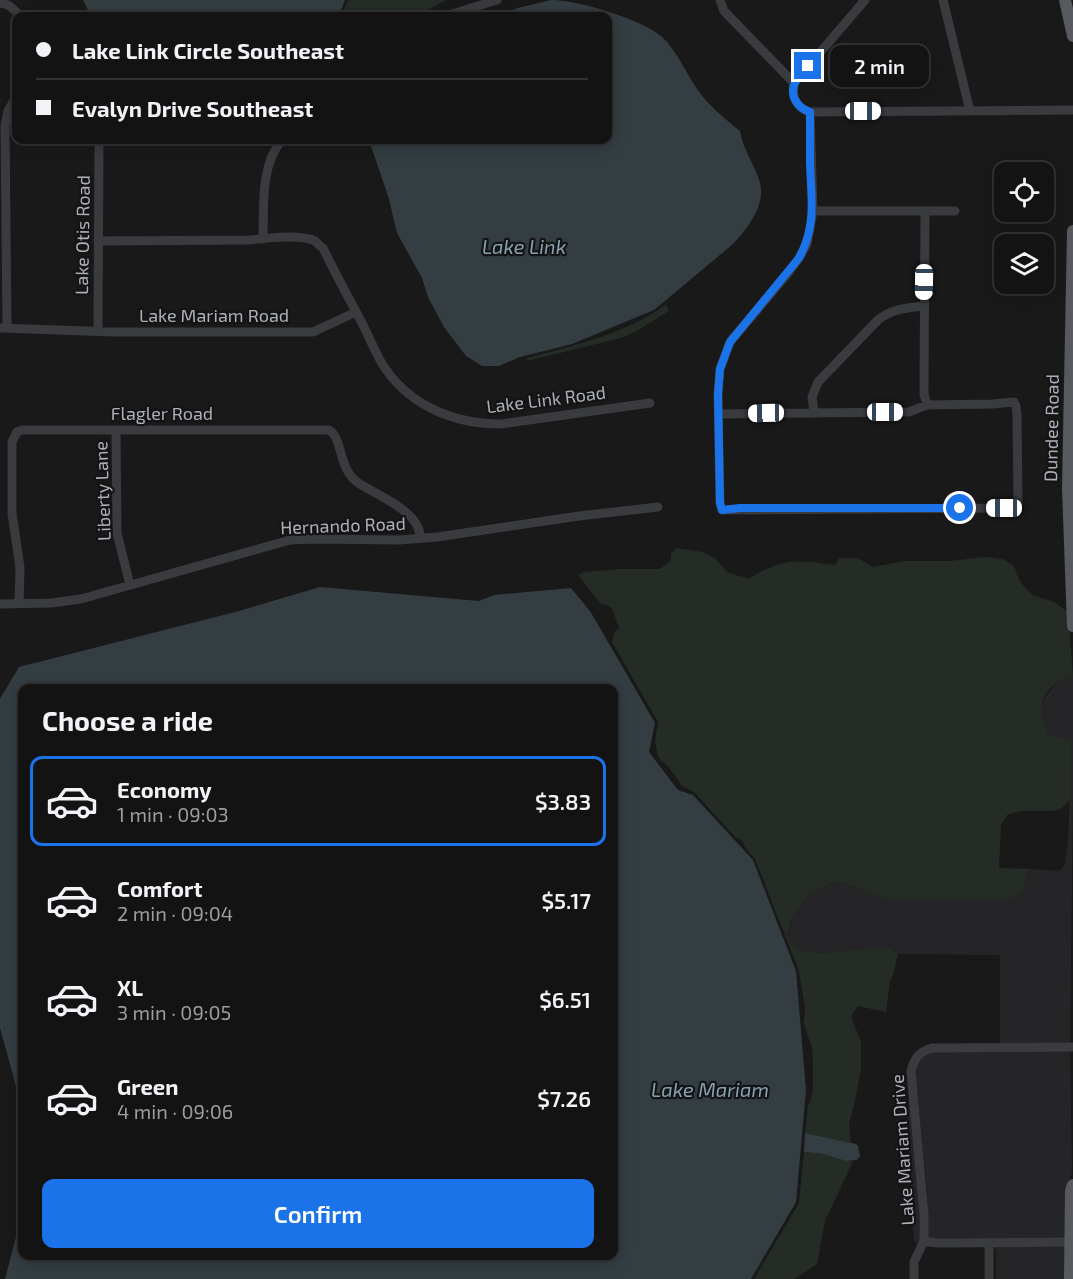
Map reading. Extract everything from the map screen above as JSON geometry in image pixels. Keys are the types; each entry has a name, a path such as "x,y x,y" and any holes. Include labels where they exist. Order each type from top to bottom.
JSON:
{"main road":[{"path":"1065,0 1073,36"},
{"name":"Dundee Road","path":"1073,231 1069,344 1068,488 1073,626"},
{"path":"1070,1279 1071,1191 1073,1185"}],"street":[{"path":"459,12 497,0"},
{"path":"720,0 724,11 794,83"},
{"path":"865,0 794,83 793,93 801,109 810,112 1073,110"},
{"path":"943,0 970,111"},
{"path":"0,3 4,3 16,12"},
{"path":"3,328 4,126 12,104"},
{"path":"719,414 909,412 927,405 1014,402 1017,415 1018,503 1013,507 1004,508 722,510 720,503 719,414 720,369 730,342 799,258 807,244 813,211 810,112"},
{"name":"Lake Otis Road","path":"98,330 99,144"},
{"path":"263,238 264,187 269,166 280,144"},
{"path":"813,211 955,211"},
{"path":"925,211 924,394 927,405"},
{"path":"98,241 263,238 316,241 325,252 356,312"},
{"path":"814,412 812,398 818,382 878,320 895,310 924,306"},
{"name":"Lake Mariam Road","path":"3,328 114,332 313,332 356,312"},
{"name":"Lake Link Road","path":"356,312 382,363 397,383 411,396 431,409 453,419 477,424 501,424 650,403"},
{"name":"Flagler Road","path":"19,603 20,568 12,513 13,437 22,430 329,430 337,438 341,459 354,480 410,514 421,530 420,538"},
{"name":"Liberty Lane","path":"116,430 117,533 130,585"},
{"name":"Hernando Road","path":"0,604 71,601 290,540 463,535 579,516 658,507"},
{"name":"Lake Mariam Drive","path":"1071,1242 937,1243 924,1241 923,1190 911,1071 921,1051 932,1048 1073,1047"},
{"path":"914,1279 914,1262 924,1241"},
{"path":"989,1243 989,1279"}],"shaded area":[{"path":"348,0 447,0 423,12 344,12"},
{"path":"666,304 669,311 621,338 527,361 527,358 581,343 636,323"},
{"path":"676,548 703,552 716,559 727,572 748,579 771,567 799,561 835,565 839,558 857,558 873,567 905,561 950,561 985,557 1002,559 1013,565 1021,583 1032,595 1054,602 1068,612 1073,675 1049,689 1043,699 1042,708 1048,734 1072,741 1070,800 1062,808 1054,811 1020,811 1007,815 1001,825 999,868 1032,869 1026,874 1024,888 1015,897 996,901 890,900 837,881 809,893 790,922 787,933 789,941 802,951 821,953 891,949 898,954 890,981 886,1012 858,1006 851,1016 861,1042 861,1069 849,1124 851,1143 805,1133 808,1105 813,1088 813,1065 812,1047 804,1025 805,1008 799,971 755,859 741,839 736,838 695,793 682,786 658,757 655,741 658,722 612,642 614,633 619,627 611,607 600,603 578,575 584,572 620,569 660,569 671,561 671,554"},
{"path":"1073,675 1073,798 1070,1043 1000,1044 1000,955 898,954 891,949 821,953 802,951 789,941 787,933 790,922 809,893 837,881 890,900 944,900 1023,888 1026,874 1032,869 1059,871 1065,864 1068,839 1072,741 1048,734 1042,702 1057,681"},
{"path":"1070,1050 1072,1172 1067,1191 1067,1239 928,1238 927,1190 915,1071 923,1054 933,1051"},
{"path":"909,1084 919,1191 920,1240 918,1245 914,1241 908,1133"},
{"path":"804,1152 853,1161 825,1221 817,1264 794,1279 754,1279 799,1203"},
{"path":"993,1246 1067,1246 1066,1279 996,1279 996,1249 993,1249"}],"water":[{"path":"83,0 345,0 340,12 89,12"},
{"name":"Lake Link","path":"551,0 609,12 508,12"},
{"name":"Lake Link","path":"612,13 646,27 659,34 667,42 702,95 717,112 740,131 761,191 754,216 733,244 654,310 572,344 520,357 499,366 482,366 466,356 444,327 428,297 422,278 397,233 389,199 370,144 612,144"},
{"name":"Lake Mariam","path":"320,587 479,601 494,595 571,588 590,611 655,723 649,752 678,790 693,795 753,860 796,971 806,1090 796,1202 751,1279 5,1279 18,1229 18,1260 618,1260 618,684 18,684 18,1093 0,1028 0,699 19,667 239,611"},
{"path":"805,1133 856,1144 860,1156 857,1160 846,1161 823,1154 804,1152"}],"route":[{"path":"808,66 794,83 793,93 801,109 810,112 813,211 810,232 807,244 799,258 730,342 724,355 720,369 718,394 722,510 740,508 960,508"}]}
